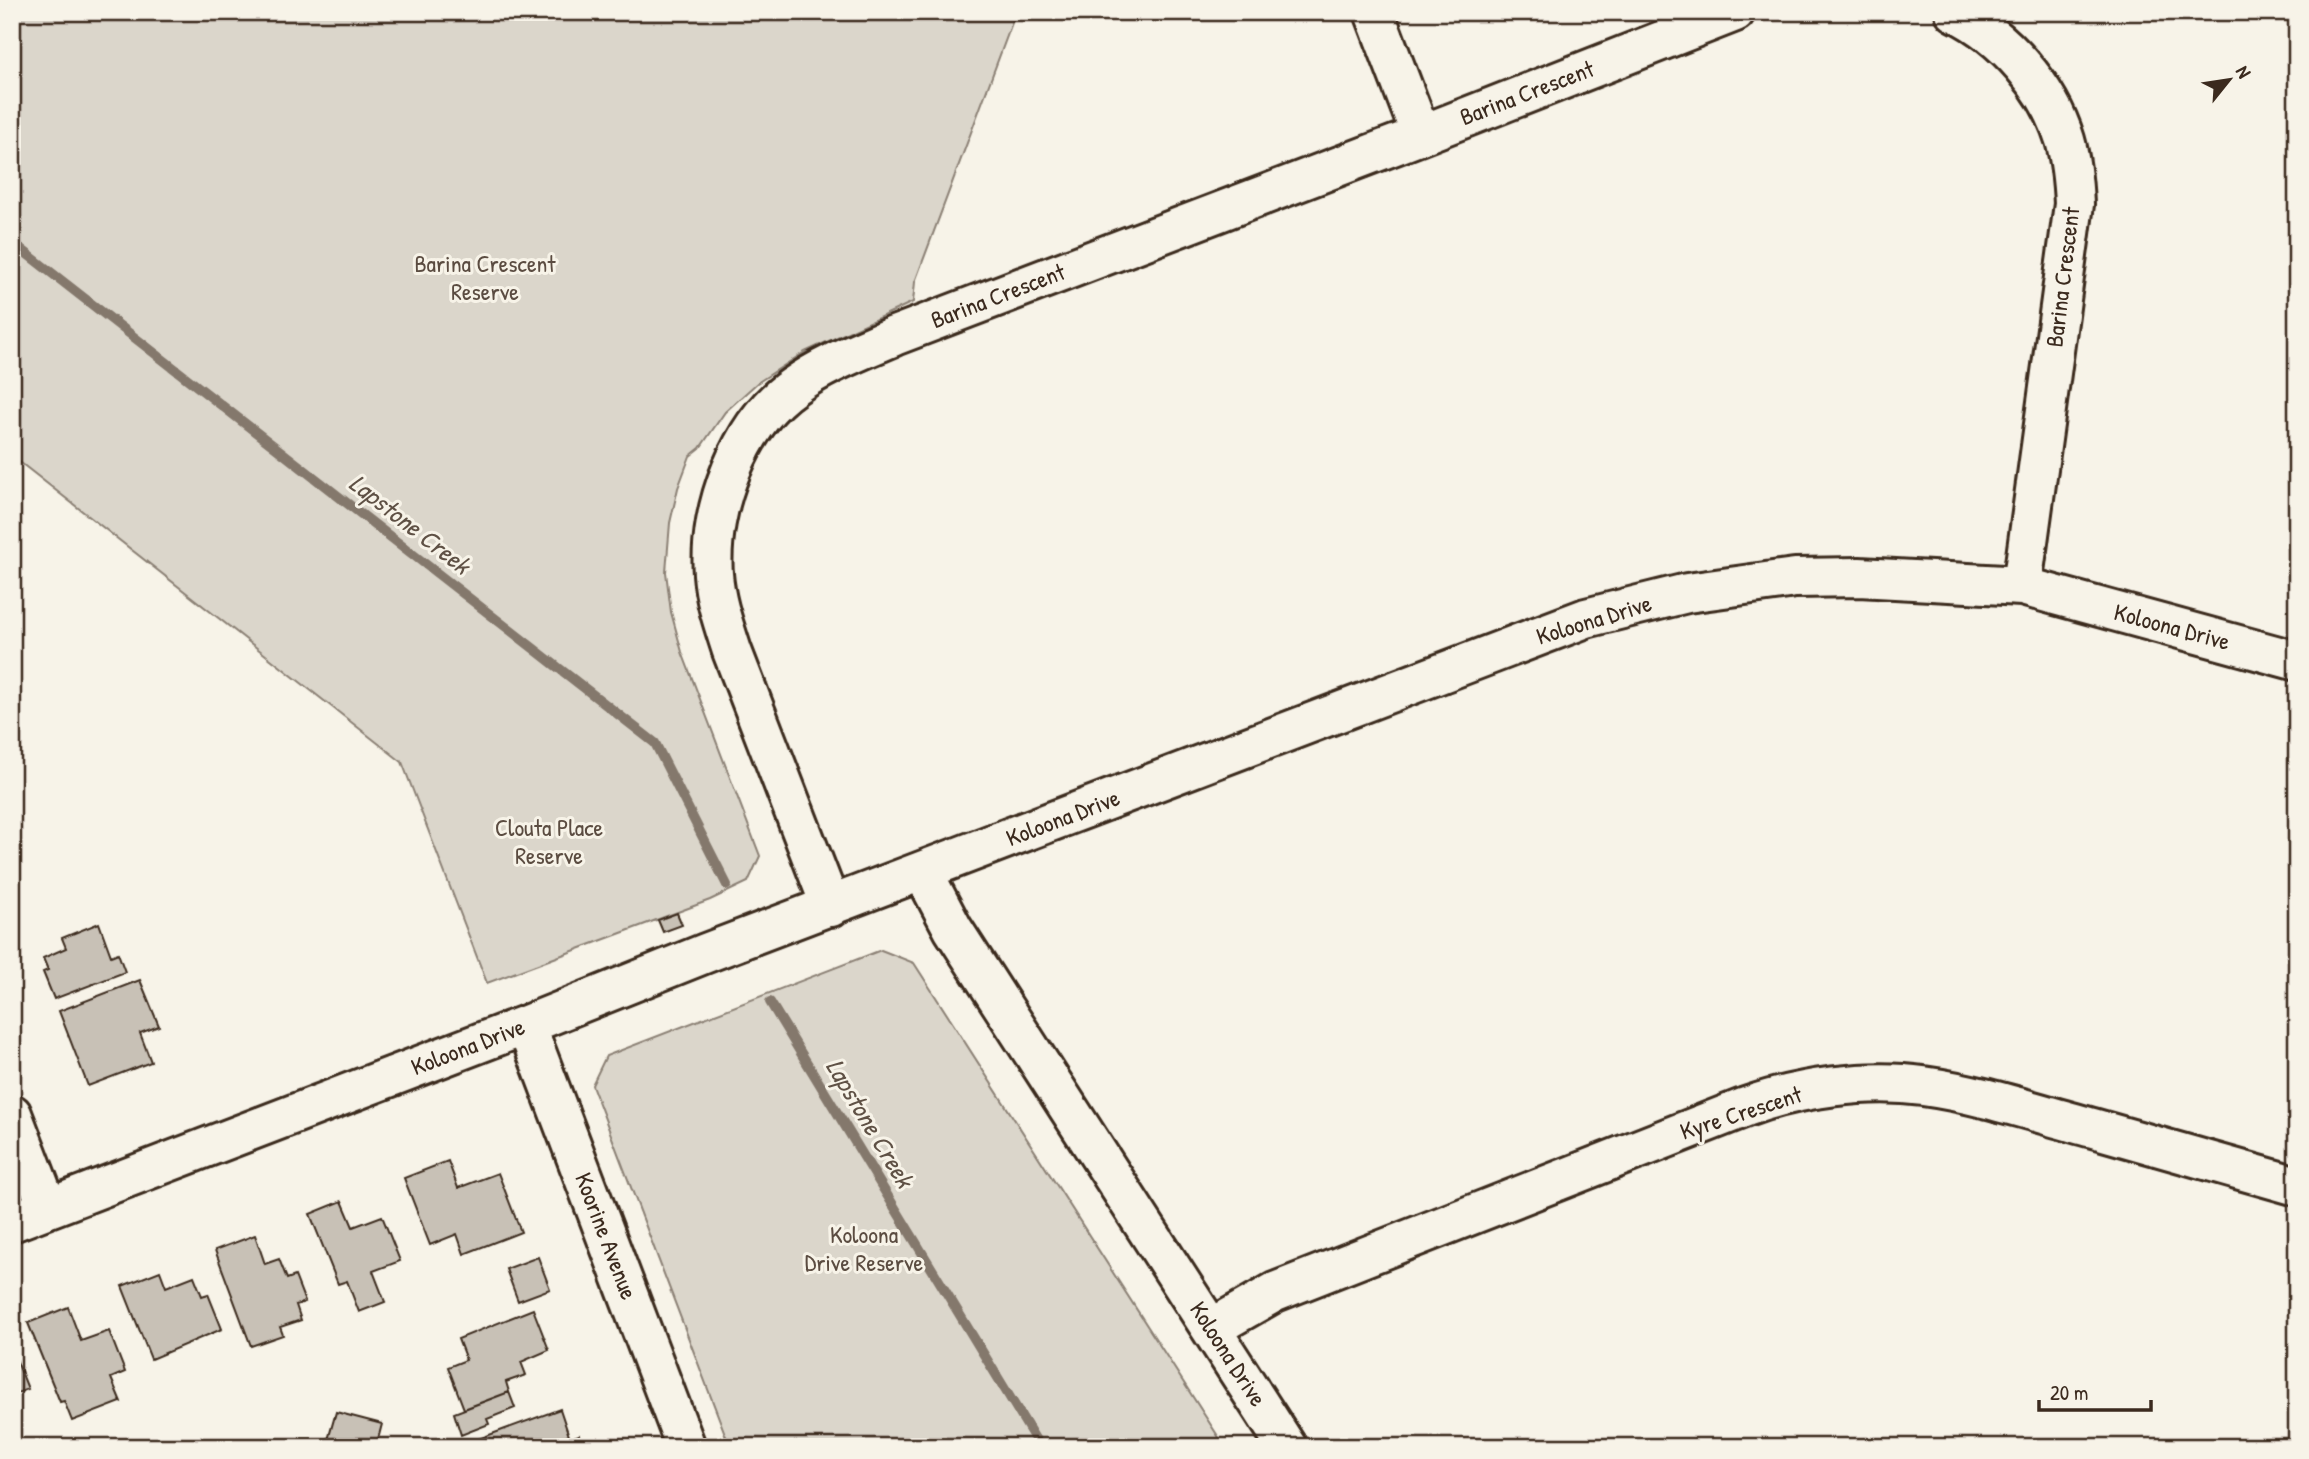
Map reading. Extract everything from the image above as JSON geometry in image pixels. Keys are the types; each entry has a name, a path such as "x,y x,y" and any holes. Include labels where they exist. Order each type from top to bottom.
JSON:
{"street":[{"path":"1374,12 1421,135"},
{"name":"Barina Crescent","path":"831,906 732,651 719,610 713,573 714,531 726,482 744,443 769,407 793,386 833,362 894,336 1735,12"},
{"name":"Barina Crescent","path":"1955,12 1992,36 2035,82 2064,138 2073,172 2074,204 2022,586"},
{"name":"Koloona Drive","path":"12,1222 706,953 1586,618 1636,605 1699,591 1795,578 1860,577 2022,586 2297,661"},
{"name":"Koloona Drive","path":"923,872 953,929 1287,1447"},
{"name":"Koorine Avenue","path":"526,1025 685,1447"},
{"name":"Kyre Crescent","path":"1212,1328 1251,1304 1288,1287 1775,1096 1816,1088 1853,1084 1921,1086 1982,1097 2297,1186"},
{"path":"12,1114 48,1209"}],"green space":[{"name":"Barina Crescent Reserve","path":"12,12 1016,12 915,282 913,302 805,352 757,383 725,412 700,448 690,456 678,488 670,523 666,572 671,612 682,652 760,856 748,882 710,900 487,983 402,762 12,456"},
{"name":"Koloona Drive Reserve","path":"881,950 914,963 1225,1447 730,1447 592,1085 606,1056"}],"building":[{"path":"677,913 682,925 663,932 658,920"},
{"path":"99,923 111,956 118,953 125,972 54,999 43,972 48,970 43,958 66,948 62,938"},
{"path":"140,980 159,1026 140,1033 151,1062 88,1086 59,1011"},
{"path":"448,1161 458,1188 498,1173 521,1232 464,1254 457,1234 430,1245 404,1178"},
{"path":"342,1201 353,1227 382,1216 400,1261 373,1271 385,1302 359,1312 347,1281 338,1284 310,1214"},
{"path":"255,1235 265,1264 279,1259 287,1279 295,1276 305,1302 296,1305 301,1320 280,1327 283,1335 251,1346 215,1250"},
{"path":"538,1257 550,1289 518,1301 506,1269"},
{"path":"160,1271 166,1287 194,1276 202,1296 208,1294 222,1329 151,1359 122,1286"},
{"path":"68,1307 81,1341 109,1331 125,1372 111,1378 121,1402 72,1421 64,1401 60,1402 28,1323"},
{"path":"533,1309 549,1350 521,1362 526,1375 506,1382 509,1392 464,1409 448,1367 466,1360 458,1339"},
{"path":"12,1349 28,1389 12,1395"},
{"path":"509,1392 515,1408 487,1419 489,1424 461,1435 454,1413"},
{"path":"560,1409 569,1436 565,1437 566,1440 579,1435 583,1447 481,1447 478,1439"},
{"path":"336,1412 382,1424 376,1447 326,1447"}],"waterway":[{"name":"Lapstone Creek","path":"12,242 655,743 727,885"},
{"name":"Lapstone Creek","path":"770,1002 1040,1447"}],"park label":[{"name":"Clouta Place Reserve","path":"549,842"}]}
